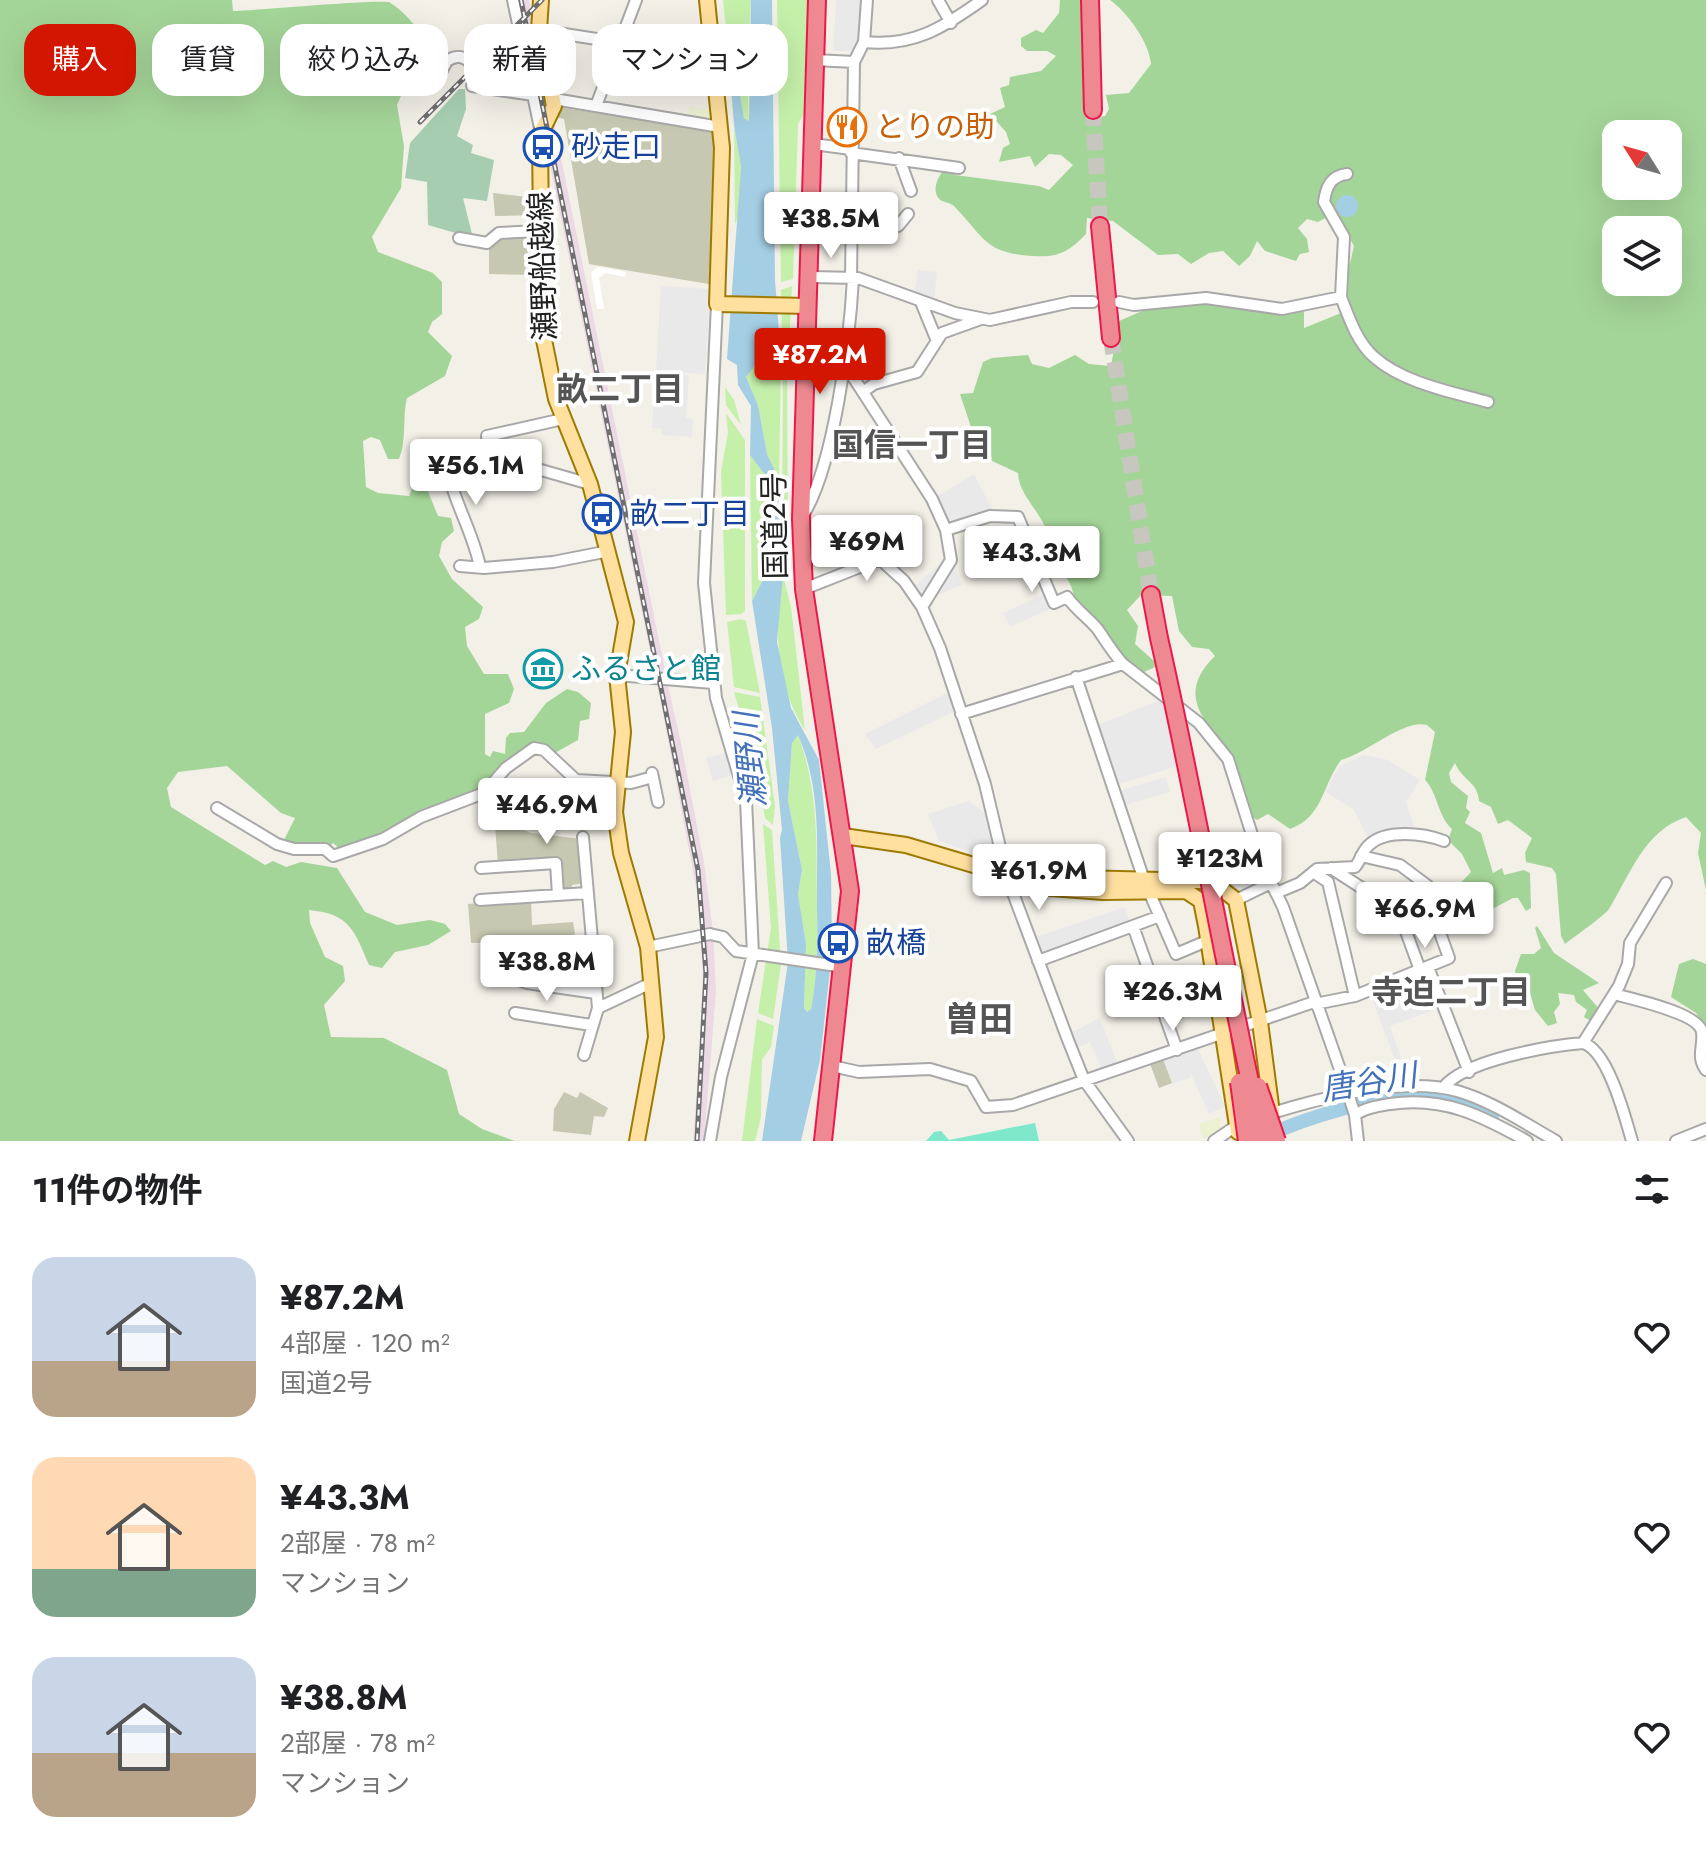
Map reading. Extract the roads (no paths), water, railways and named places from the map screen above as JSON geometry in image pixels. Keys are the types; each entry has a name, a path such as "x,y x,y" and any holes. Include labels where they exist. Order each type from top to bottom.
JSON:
{"highway":[{"name":"国道2号","path":"817,0 810,277 801,306 801,519 804,589 850,891 838,966 832,1066 823,1141"},
{"path":"1090,0 1093,110"},
{"path":"1100,226 1111,338"},
{"path":"1151,595 1195,797 1241,1053 1263,1141"},
{"path":"1225,962 1245,1141"},
{"path":"1225,962 1246,1057 1277,1141"},
{"path":"1241,1053 1245,1141"}],"main road":[{"path":"707,0 720,127 719,304 801,306"},
{"path":"540,24 543,1"},
{"name":"瀬野船越線","path":"554,99 554,106 540,128 542,330 547,366 563,419 590,484 626,622 617,675 623,732 615,804 621,853 648,947 656,1037 637,1141"},
{"path":"843,836 906,845 1007,877 1146,885 1186,891 1201,901"},
{"path":"1146,885 1192,879 1219,886 1236,900 1260,1022 1277,1141"},
{"path":"1219,886 1209,887 1201,901 1237,1124 1245,1141"}],"street":[{"path":"513,0 518,24"},
{"path":"628,24 636,0"},
{"path":"801,519 813,498 844,363 852,278 854,62 864,42 867,0"},
{"path":"938,0 951,23"},
{"path":"864,42 895,43 916,35 933,34 982,0"},
{"path":"815,60 854,62"},
{"path":"533,96 540,128"},
{"path":"596,106 600,96"},
{"path":"554,99 720,127"},
{"path":"813,144 959,168"},
{"path":"899,158 911,191"},
{"path":"1347,174 1334,178 1329,184 1324,202 1344,237 1341,297 1361,341 1374,357 1428,384 1488,402"},
{"path":"852,222 898,226 908,214"},
{"path":"459,238 487,243 499,233 539,231"},
{"path":"810,277 852,278 981,319 1007,319 1030,309 1093,302"},
{"path":"1119,302 1134,305 1206,298 1282,309 1341,297"},
{"path":"921,302 937,341"},
{"path":"710,1141 721,1077 758,955 746,800 713,683 703,547 719,304"},
{"path":"864,391 874,384 917,372 942,333 981,319"},
{"path":"844,363 932,499 946,530 951,560 922,607"},
{"path":"488,448 487,436 563,419"},
{"path":"480,567 475,543 468,535 450,486 446,461 452,454 467,446 488,448 513,462 590,484"},
{"path":"946,530 990,516 1018,517 1054,603 1067,597 1086,622 1098,629 1123,664 1199,723 1228,759 1351,1107 1358,1141"},
{"path":"460,566 553,562 609,551"},
{"path":"804,589 880,559 904,581 922,607 940,648 985,784 1007,877 1038,961 1084,1080 1128,1141"},
{"path":"961,714 1123,664"},
{"path":"617,675 713,683"},
{"path":"1076,677 1146,885 1176,954 1209,940"},
{"path":"217,808 277,844 294,849 325,849 333,856 383,839 421,817 484,793 506,768 534,748 544,750 571,779 631,783 652,774 658,802"},
{"path":"1236,900 1330,867 1355,867 1369,844 1384,835 1428,836 1444,841"},
{"path":"583,837 598,1008 584,1055"},
{"path":"832,1066 859,1072 930,1069 971,1081 983,1105 990,1108 1036,1099 1314,1003 1355,996 1449,958 1433,913 1428,886 1400,865 1361,856"},
{"path":"481,868 556,863 558,895"},
{"path":"1330,867 1399,912 1469,1072"},
{"path":"1313,872 1328,882 1355,996"},
{"path":"1583,1043 1614,994 1628,964 1630,943 1666,883"},
{"path":"480,900 587,893"},
{"path":"1038,961 1160,916"},
{"path":"1133,926 1177,1050"},
{"path":"648,947 710,934 723,937 736,951 838,966"},
{"path":"505,975 527,983 596,993"},
{"path":"598,1008 649,984"},
{"path":"1614,994 1671,1010 1699,1025 1702,1031 1699,1057 1706,1070"},
{"path":"515,1013 591,1025"},
{"path":"1443,1088 1448,1081 1469,1072 1540,1047 1592,1045 1618,1095 1632,1141"},
{"path":"1351,1107 1417,1087 1443,1088 1485,1102 1556,1141"},
{"path":"1214,1141 1237,1124 1351,1107 1434,1102 1472,1112 1527,1141"},
{"path":"1676,1141 1706,1129"}],"water":[{"name":"瀬野川","path":"751,0 772,0 772,24 751,24"},
{"name":"瀬野川","path":"732,96 740,96 744,118 749,121 749,96 773,96 775,280 781,357 761,358 746,377 758,405 767,454 779,479 783,575 777,642 791,708 819,760 831,874 832,952 820,1060 801,1141 762,1141 788,962 782,830 772,728 752,601 766,574 772,484 750,455 751,406 738,385 737,365 727,359 741,167","holes":["798,735 811,778 817,844 817,960 811,1009 807,1012 804,1008 806,944 798,894 802,870 788,801 792,743"]},
{"path":"1347,195 1358,206 1347,217 1336,206"}],"waterway":[{"name":"唐谷川","path":"1267,1136 1343,1109 1405,1096 1449,1100 1492,1118"}],"tunnel":[{"path":"1093,110 1100,226"},
{"path":"1111,338 1151,595"}],"railway":[{"path":"521,0 698,870 706,973 697,1141"},
{"path":"420,122 542,0"}],"place":[{"name":"とりの助","path":"847,127"},
{"name":"砂走口","path":"543,147"},
{"name":"畝二丁目","path":"602,514"},
{"name":"ふるさと館","path":"543,669"},
{"name":"畝橋","path":"838,943"}],"district":[{"name":"畝二丁目","path":"620,389"},
{"name":"国信一丁目","path":"912,445"},
{"name":"寺迫二丁目","path":"1451,992"},
{"name":"曽田","path":"979,1019"}]}
